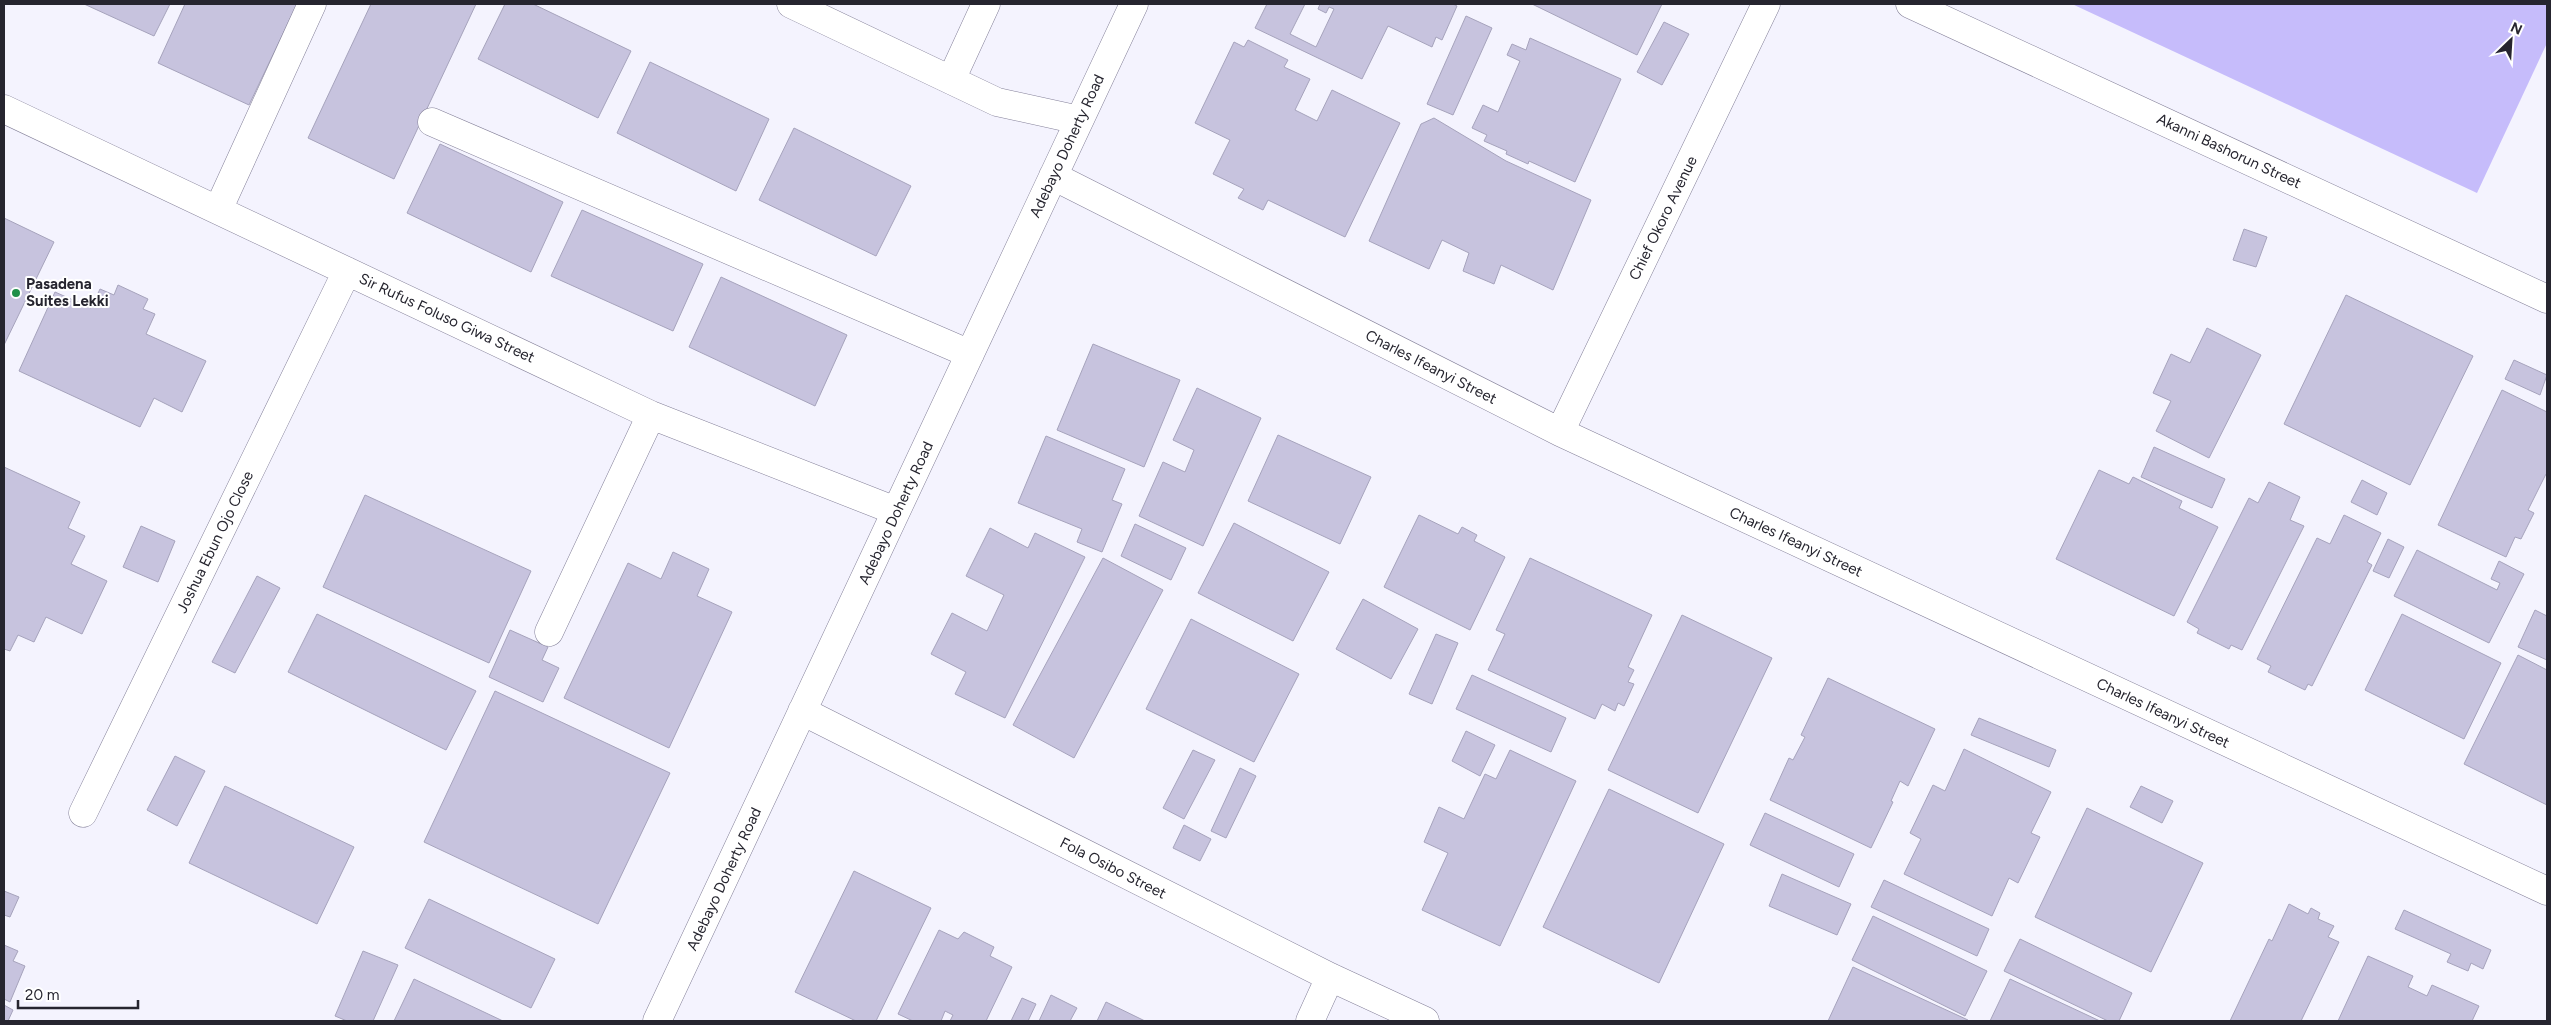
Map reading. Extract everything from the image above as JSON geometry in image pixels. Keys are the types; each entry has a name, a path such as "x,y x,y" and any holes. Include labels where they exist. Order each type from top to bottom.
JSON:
{"street":[{"path":"218,210 312,4"},
{"path":"791,4 997,102 1079,120"},
{"path":"952,80 986,4"},
{"name":"Chief Okoro Avenue","path":"1560,432 1766,4"},
{"name":"Akanni Bashorun Street","path":"1910,4 2547,299"},
{"name":"Adebayo Doherty Road","path":"657,1021 1079,120 1127,5"},
{"name":"Sir Rufus Foluso Giwa Street","path":"4,109 651,415 896,511"},
{"path":"432,122 970,354"},
{"name":"Charles Ifeanyi Street","path":"1053,176 1560,432 2547,891"},
{"name":"Joshua Ebun Ojo Close","path":"83,813 347,271"},
{"path":"549,632 651,415"},
{"name":"Fola Osibo Street","path":"802,711 1330,977 1425,1021"},
{"path":"1310,1021 1330,977"}],"shaded area":[{"path":"2072,4 2547,4 2547,43 2477,193"}],"building":[{"path":"84,4 170,4 154,36"},
{"path":"185,4 297,4 249,105 158,63"},
{"path":"371,4 476,4 394,179 308,138"},
{"path":"505,4 533,4 631,51 598,118 478,59"},
{"path":"1267,4 1305,4 1290,34 1316,47 1334,9 1329,7 1326,13 1318,9 1320,4 1453,4 1457,6 1442,40 1436,37 1432,47 1388,26 1362,79 1255,28"},
{"path":"1532,4 1662,4 1637,55"},
{"path":"1466,16 1492,28 1453,115 1427,104"},
{"path":"1664,22 1689,34 1662,85 1637,72"},
{"path":"1530,38 1621,79 1575,182 1529,161 1528,164 1506,154 1507,151 1484,141 1487,135 1472,128 1483,105 1498,112 1520,61 1507,55 1512,44 1526,50"},
{"path":"1248,40 1288,60 1284,67 1310,79 1295,110 1317,121 1332,90 1400,123 1345,237 1268,200 1263,210 1238,198 1244,189 1213,174 1230,140 1195,123 1234,42 1244,47"},
{"path":"650,62 769,119 736,191 617,133"},
{"path":"1434,118 1506,161 1591,200 1553,290 1501,265 1494,284 1463,271 1469,253 1442,240 1429,269 1369,241 1421,124"},
{"path":"794,128 911,186 876,256 759,200"},
{"path":"440,144 563,202 531,272 407,213"},
{"path":"582,210 703,264 673,331 551,276"},
{"name":"Pasadena Suites Lekki","path":"4,218 54,242 4,345"},
{"path":"2244,229 2267,237 2256,267 2233,260"},
{"path":"721,277 847,335 815,406 689,347"},
{"path":"118,285 148,299 143,309 155,314 146,334 206,361 182,412 154,398 140,427 19,371 55,292 91,308 100,289 114,295"},
{"path":"2346,295 2473,356 2410,485 2284,424"},
{"path":"2207,328 2261,355 2209,458 2156,431 2171,401 2153,393 2171,354 2190,363"},
{"path":"1093,344 1180,380 1144,467 1057,430"},
{"path":"2514,360 2547,375 2540,395 2505,379"},
{"path":"1197,388 1261,418 1203,546 1139,516 1163,462 1185,472 1194,450 1173,440"},
{"path":"2502,390 2547,412 2547,474 2528,510 2534,513 2521,539 2515,537 2506,557 2438,525"},
{"path":"1278,435 1371,477 1340,544 1248,501"},
{"path":"1046,436 1125,469 1112,500 1122,504 1102,552 1077,542 1082,529 1018,503"},
{"path":"2154,447 2225,479 2212,508 2141,477"},
{"path":"4,467 80,502 68,528 85,536 71,564 107,581 82,634 46,617 34,642 18,635 10,651 4,649"},
{"path":"2099,470 2129,484 2133,477 2182,501 2179,508 2218,527 2174,616 2056,559"},
{"path":"2362,480 2387,493 2377,515 2351,502"},
{"path":"2269,482 2300,497 2290,520 2304,526 2242,650 2231,645 2229,649 2197,633 2199,629 2187,622 2249,498 2258,503"},
{"path":"365,495 531,571 489,663 323,587"},
{"path":"1419,515 1458,534 1462,527 1477,535 1474,541 1505,557 1470,630 1384,587"},
{"path":"2344,515 2381,533 2367,562 2372,565 2312,686 2308,684 2305,690 2268,672 2271,666 2257,659 2317,538 2330,544"},
{"path":"1234,523 1329,572 1293,641 1198,593"},
{"path":"1135,524 1186,548 1171,580 1121,556"},
{"path":"141,526 175,541 158,582 123,567"},
{"path":"990,528 1028,548 1035,533 1085,557 1005,718 955,694 966,672 931,654 952,613 987,631 1004,595 966,576"},
{"path":"2388,539 2404,547 2389,578 2373,571"},
{"path":"2417,550 2497,590 2500,583 2491,579 2499,561 2524,574 2489,643 2394,596"},
{"path":"673,552 709,569 697,596 732,612 669,748 564,698 628,563 661,579"},
{"path":"1103,558 1163,590 1074,758 1013,725"},
{"path":"1530,558 1652,615 1628,667 1634,670 1628,682 1634,684 1624,706 1618,703 1615,711 1602,704 1595,719 1488,670 1505,634 1496,630"},
{"path":"257,576 280,588 235,673 212,662"},
{"path":"1363,599 1418,629 1391,679 1336,649"},
{"path":"2535,610 2547,616 2547,660 2518,647"},
{"path":"317,614 476,691 446,750 288,672"},
{"path":"2402,614 2501,663 2464,739 2365,690"},
{"path":"1682,615 1772,658 1698,813 1608,770"},
{"path":"1191,619 1299,674 1254,762 1146,709"},
{"path":"510,630 548,647 542,660 559,668 543,702 489,677"},
{"path":"1436,634 1458,643 1432,704 1409,694"},
{"path":"2518,655 2547,670 2547,805 2464,764"},
{"path":"1472,675 1566,718 1551,752 1456,709"},
{"path":"1828,678 1935,729 1908,786 1900,781 1891,801 1893,802 1871,848 1770,800 1789,758 1793,760 1805,737 1801,735"},
{"path":"495,691 670,773 598,924 424,842"},
{"path":"1979,718 2056,750 2049,767 1971,735"},
{"path":"1466,731 1495,745 1480,776 1452,761"},
{"path":"1964,749 2051,792 2031,833 2040,837 2018,883 2009,878 1992,916 1904,874 1921,839 1910,833 1933,785 1945,791"},
{"path":"1193,750 1215,760 1184,819 1163,808"},
{"path":"1510,750 1576,781 1500,946 1422,910 1448,853 1424,842 1439,807 1464,819 1485,774 1496,779"},
{"path":"175,756 205,771 177,826 147,810"},
{"path":"1240,768 1256,776 1226,838 1211,831"},
{"path":"225,786 354,847 317,924 189,863"},
{"path":"2141,786 2173,801 2162,823 2130,807"},
{"path":"1609,789 1724,844 1659,983 1543,927"},
{"path":"2087,808 2203,863 2151,972 2035,917"},
{"path":"1765,813 1854,854 1839,887 1750,845"},
{"path":"1184,825 1211,839 1200,861 1173,848"},
{"path":"854,871 931,908 876,1021 856,1021 795,992"},
{"path":"1782,874 1851,904 1837,935 1769,906"},
{"path":"1884,880 1989,929 1977,956 1871,907"},
{"path":"4,891 19,897 10,917 4,915"},
{"path":"429,899 555,959 531,1008 405,948"},
{"path":"2289,904 2308,914 2311,908 2320,913 2318,919 2334,926 2328,937 2339,942 2301,1021 2230,1021 2269,939 2272,941"},
{"path":"2404,910 2491,950 2483,969 2471,963 2468,971 2447,962 2451,954 2395,929"},
{"path":"1873,916 1987,971 1965,1016 1852,960"},
{"path":"939,930 958,939 964,932 994,947 990,956 1012,967 986,1021 950,1021 953,1015 945,1011 941,1021 913,1021 898,1014"},
{"path":"2020,939 2132,993 2119,1021 2108,1021 2004,971"},
{"path":"4,945 18,951 13,961 25,966 10,1002 4,999"},
{"path":"363,951 398,965 373,1021 347,1021 335,1016"},
{"path":"2368,956 2413,976 2408,987 2427,996 2432,985 2479,1006 2472,1021 2338,1021"},
{"path":"1853,967 1968,1020 1968,1021 1828,1021"},
{"path":"414,979 503,1021 394,1021"},
{"path":"2010,979 2100,1021 1990,1021"},
{"path":"1051,995 1077,1008 1070,1021 1039,1021"},
{"path":"1022,998 1036,1004 1028,1021 1011,1021"},
{"path":"1106,1002 1145,1021 1097,1021"},
{"path":"4,1005 13,1010 8,1021 4,1021"}],"place":[{"name":"Pasadena Suites Lekki","path":"16,293"}]}
